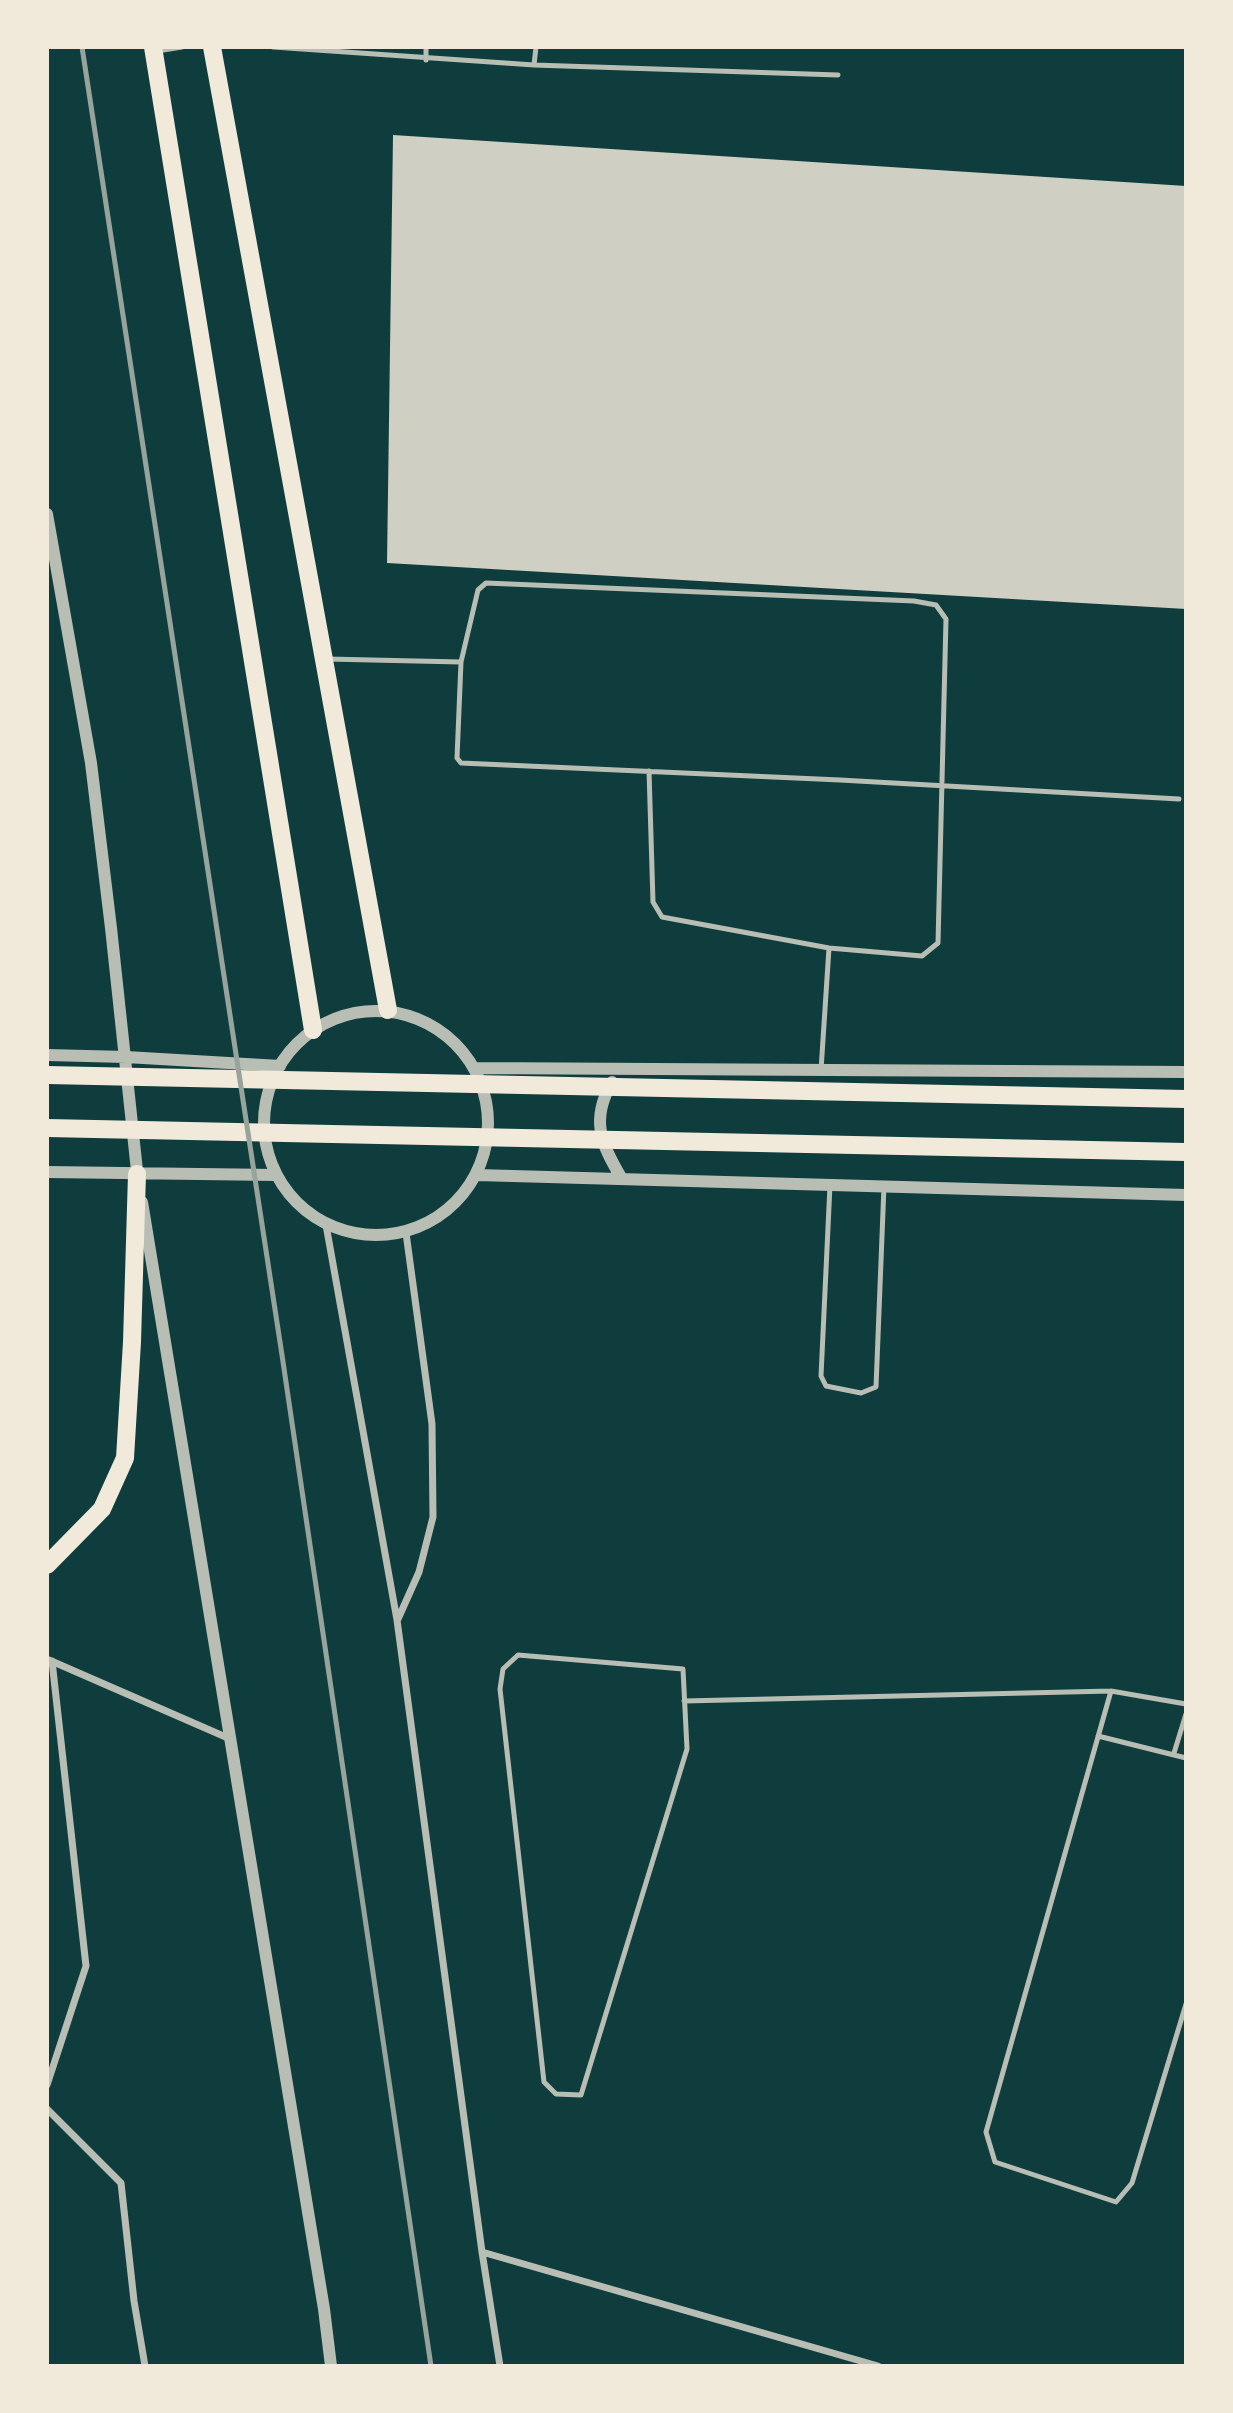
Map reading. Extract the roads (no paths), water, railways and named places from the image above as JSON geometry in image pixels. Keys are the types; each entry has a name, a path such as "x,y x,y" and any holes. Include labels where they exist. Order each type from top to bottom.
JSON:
{"main road":[{"path":"212,47 388,1010"},
{"path":"153,50 313,1030"},
{"path":"47,1075 1186,1099"},
{"path":"47,1128 1186,1152"},
{"path":"47,1565 102,1509 125,1458 137,1174"}],"street":[{"path":"47,514 91,763 137,1174 324,2309 331,2366"},
{"path":"388,1010 415,1016 439,1028 460,1046 475,1068 487,1102 488,1139 477,1175 459,1200 435,1220 406,1233 379,1237 352,1234 326,1225 306,1212 289,1195 275,1175 266,1148 264,1120 268,1092 279,1066 294,1047 313,1030 336,1018 361,1011 388,1010"},
{"path":"47,1055 279,1066"},
{"path":"475,1068 1186,1072"},
{"path":"619,1070 602,1099 600,1131 603,1146 622,1179"},
{"path":"47,1172 275,1175"},
{"path":"477,1175 1186,1195"},
{"path":"326,1225 397,1620 482,2252 500,2366"},
{"path":"397,1620 419,1572 433,1517 432,1424 406,1233"},
{"path":"50,1660 228,1738"},
{"path":"47,2085 86,1966 50,1660"},
{"path":"47,2109 121,2183 134,2301 145,2366"},
{"path":"482,2252 878,2366"}],"lane":[{"path":"153,50 182,47"},
{"path":"273,47 426,60 838,75"},
{"path":"426,47 426,60"},
{"path":"534,65 536,47"},
{"path":"649,771 653,902 662,917 829,948 922,956 938,943 942,786 946,619 936,605 901,600 486,583 478,590 461,663 457,758 461,762 649,771 942,786 1179,799"},
{"path":"324,659 461,663"},
{"path":"821,1070 829,948"},
{"path":"830,1185 821,1376 826,1385 861,1392 876,1387 884,1186"},
{"path":"518,1655 683,1669 684,1701 687,1749 580,2095 556,2094 544,2082 500,1689 503,1669 518,1655"},
{"path":"1111,1691 986,2132 995,2162 1116,2202 1132,2183 1186,2004"},
{"path":"684,1701 1111,1691 1186,1704"},
{"path":"1174,1754 1186,1714"},
{"path":"1098,1736 1186,1758"}],"railway":[{"path":"82,47 282,1355 431,2366"}]}
